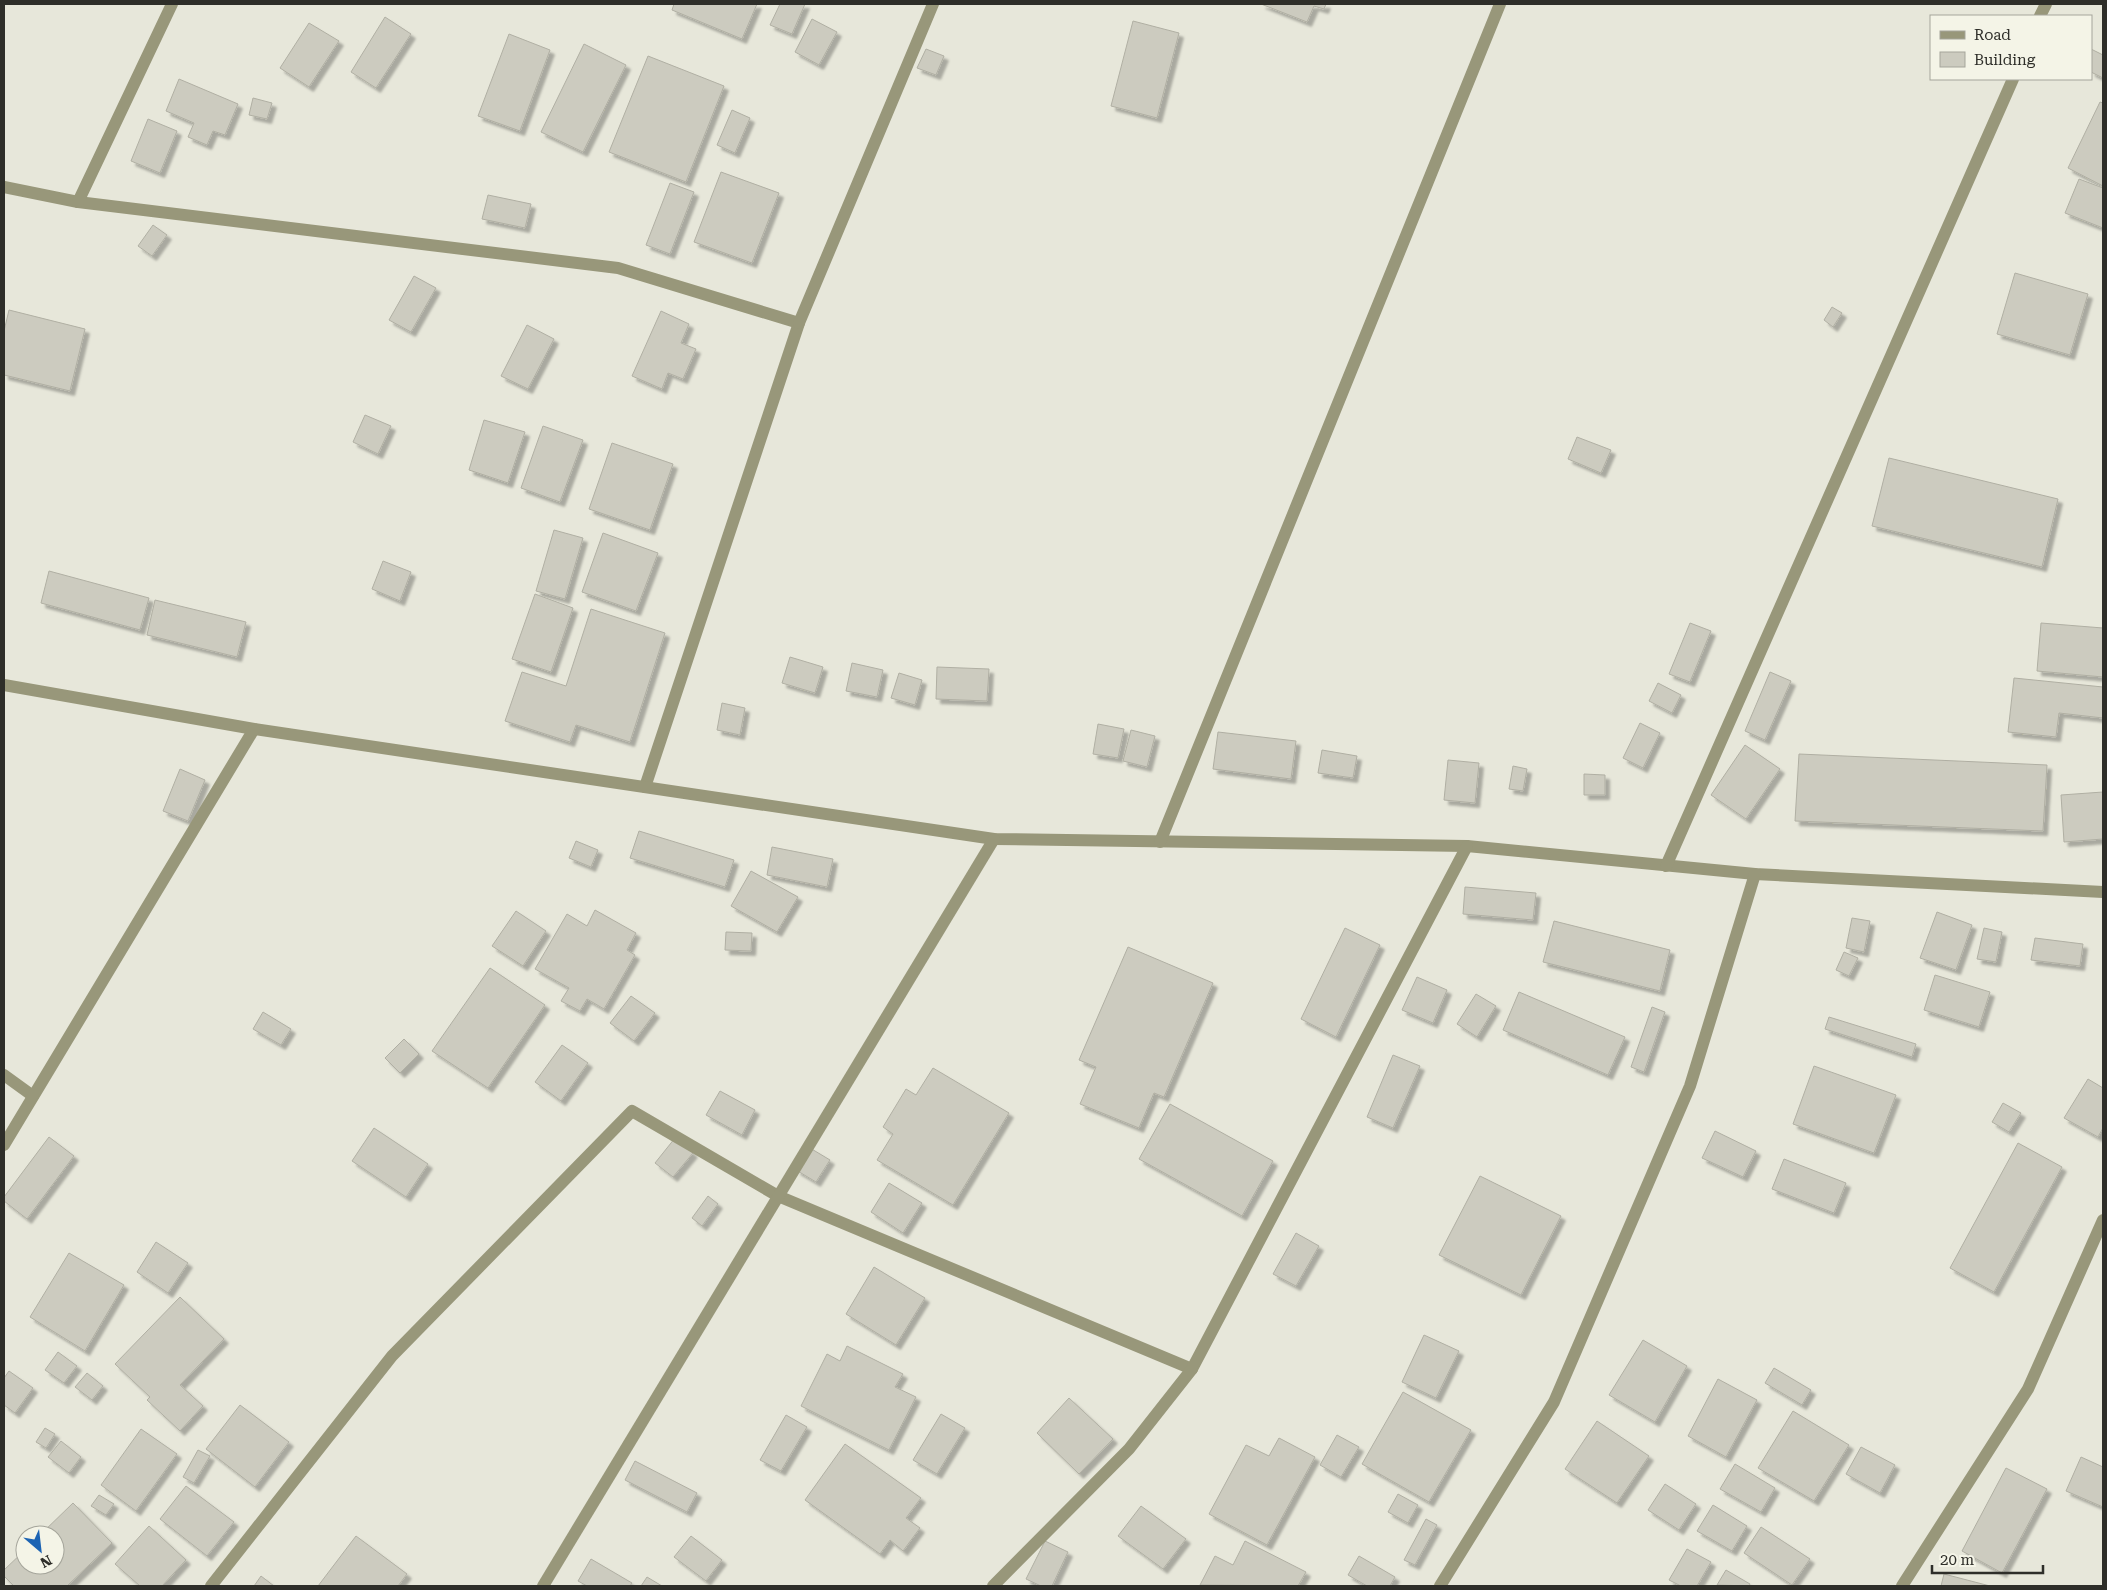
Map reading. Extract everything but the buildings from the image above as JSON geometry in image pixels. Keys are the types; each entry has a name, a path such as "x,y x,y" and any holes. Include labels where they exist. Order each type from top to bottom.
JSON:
{"street":[{"path":"78,202 172,4"},
{"path":"645,787 799,323 933,4"},
{"path":"1160,842 1500,4"},
{"path":"1666,866 2012,80"},
{"path":"4,187 78,202 618,268 799,323"},
{"path":"4,685 254,729 994,840 1467,846 1755,874 2103,892"},
{"path":"4,1145 254,729"},
{"path":"548,1585 778,1196 994,840"},
{"path":"992,1586 1128,1449 1192,1369 1467,846"},
{"path":"1440,1586 1554,1402 1690,1086 1755,874"},
{"path":"4,1075 33,1096"},
{"path":"211,1586 392,1356 632,1111 778,1196 1192,1369"},
{"path":"1902,1586 2028,1389 2103,1220"}]}
